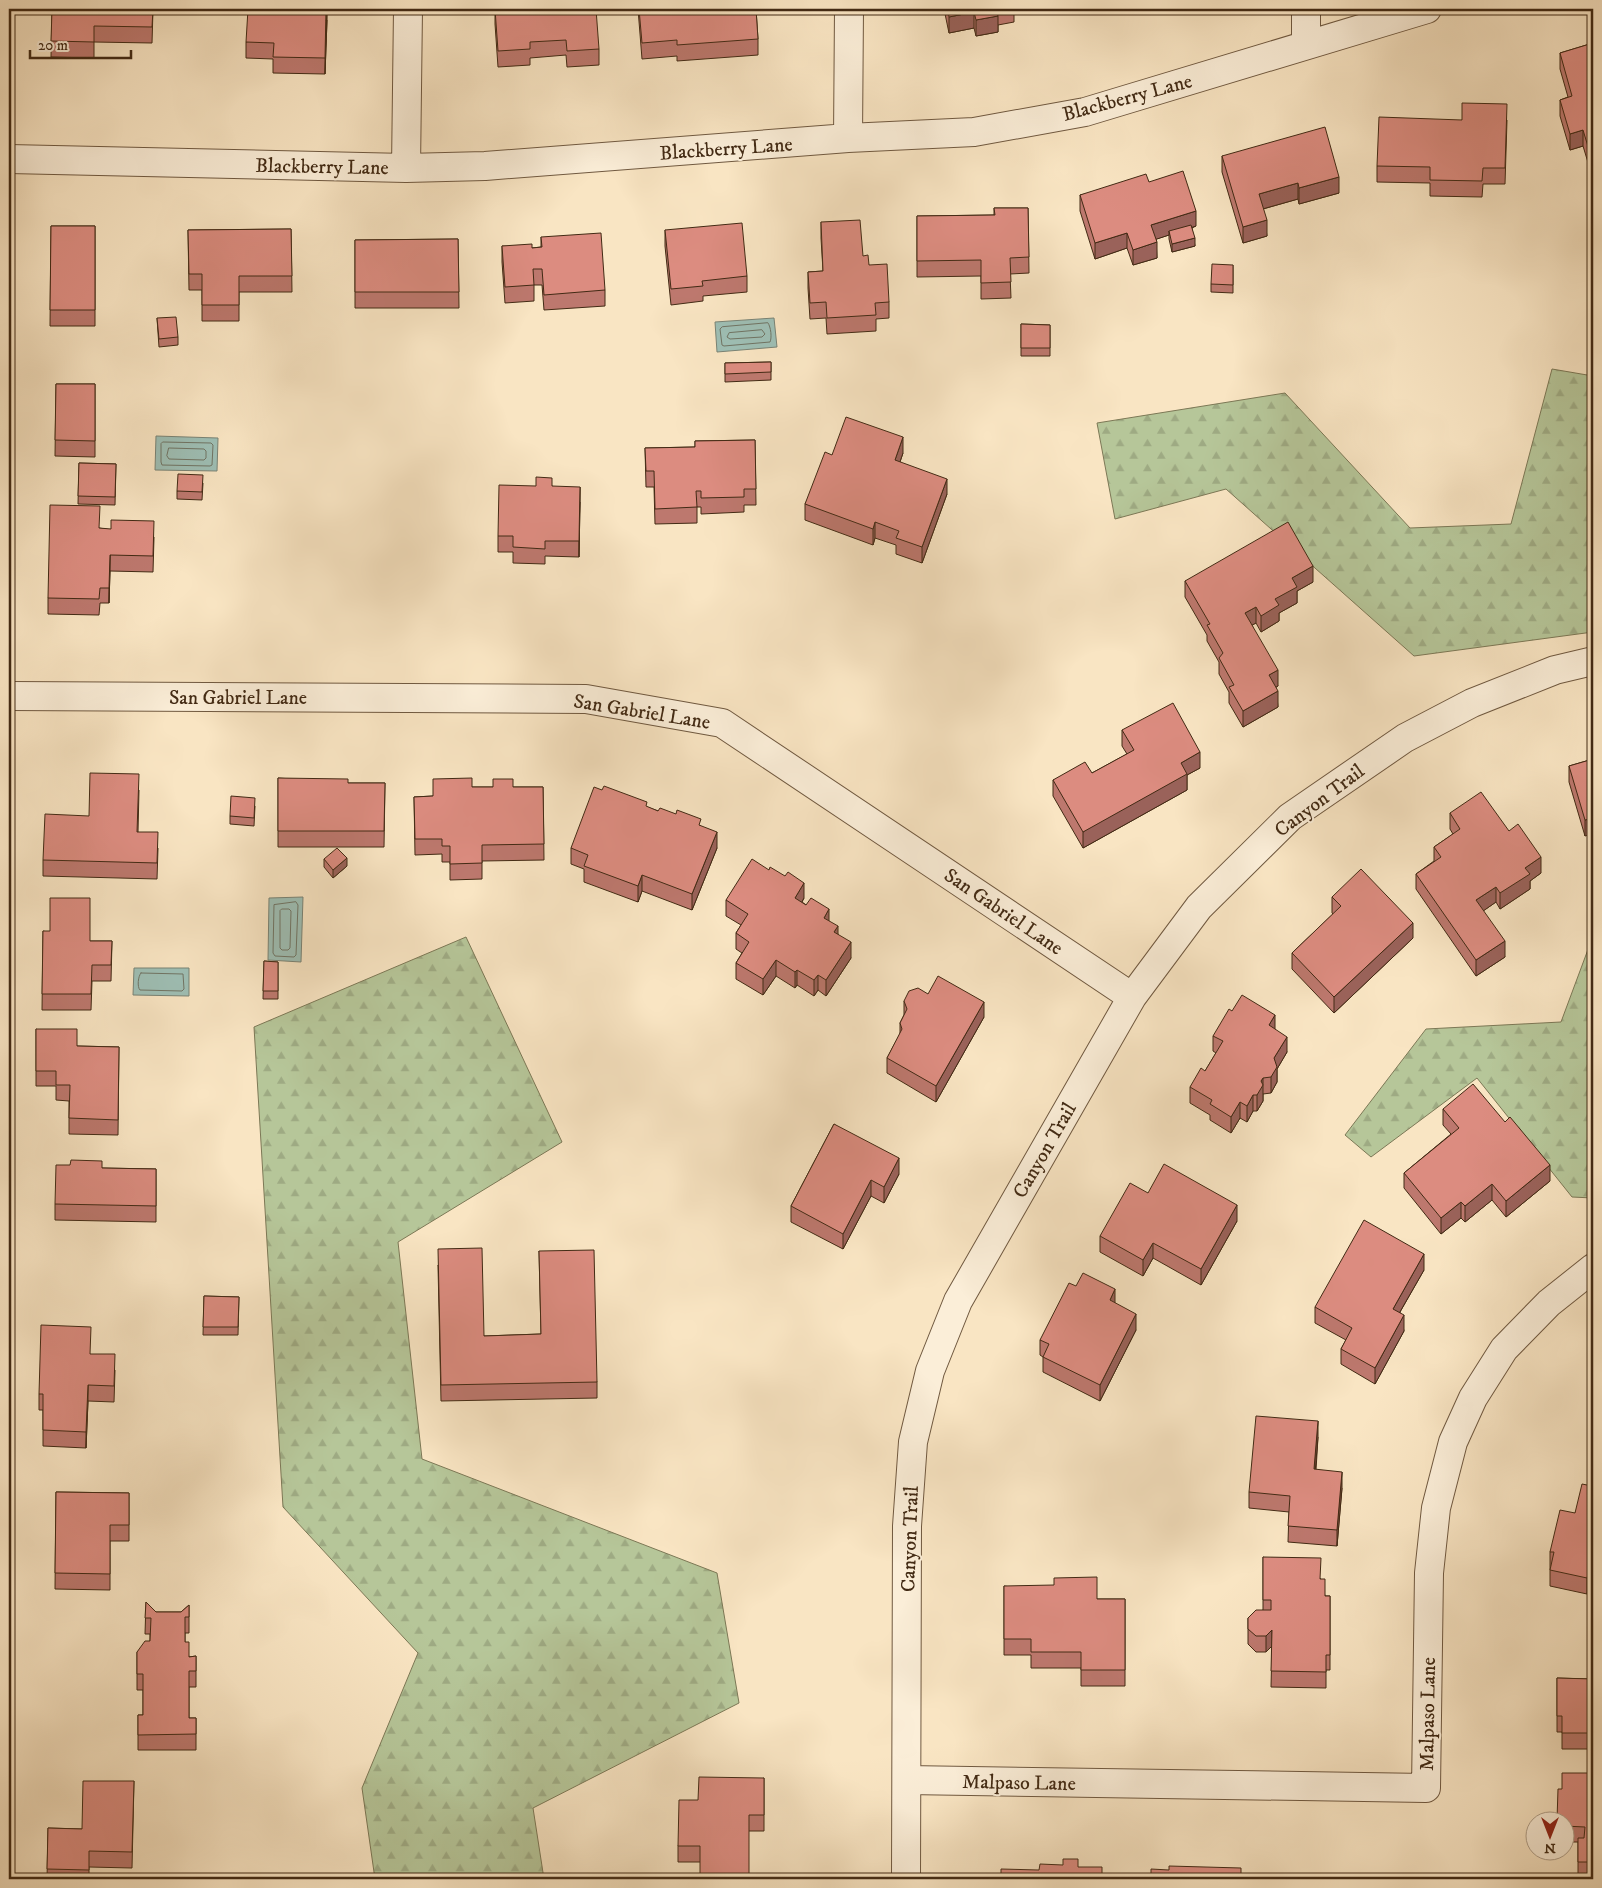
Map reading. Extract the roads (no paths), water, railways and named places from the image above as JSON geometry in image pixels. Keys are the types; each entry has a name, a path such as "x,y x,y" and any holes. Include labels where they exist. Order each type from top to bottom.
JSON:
{"street":[{"path":"406,168 408,9"},
{"path":"848,138 849,9"},
{"path":"1306,9 1306,45"},
{"name":"Blackberry Lane","path":"9,159 406,168 485,166 848,138 974,132 1086,112 1427,9"},
{"name":"Canyon Trail","path":"906,1879 908,1780 907,1526 913,1442 930,1371 958,1301 1132,997 1198,907 1290,817 1405,738 1472,703 1555,670 1593,661"},
{"name":"San Gabriel Lane","path":"9,696 586,699 722,723 1132,997"},
{"name":"Malpaso Lane","path":"908,1780 1426,1788 1428,1573 1436,1508 1454,1442 1473,1398 1504,1349 1549,1303 1593,1268"}],"water":[{"path":"774,318 777,347 717,352 715,322"},
{"path":"156,436 218,438 217,471 155,470"},
{"path":"303,897 301,962 268,960 269,898"},
{"path":"134,968 189,968 189,996 133,995"}]}
